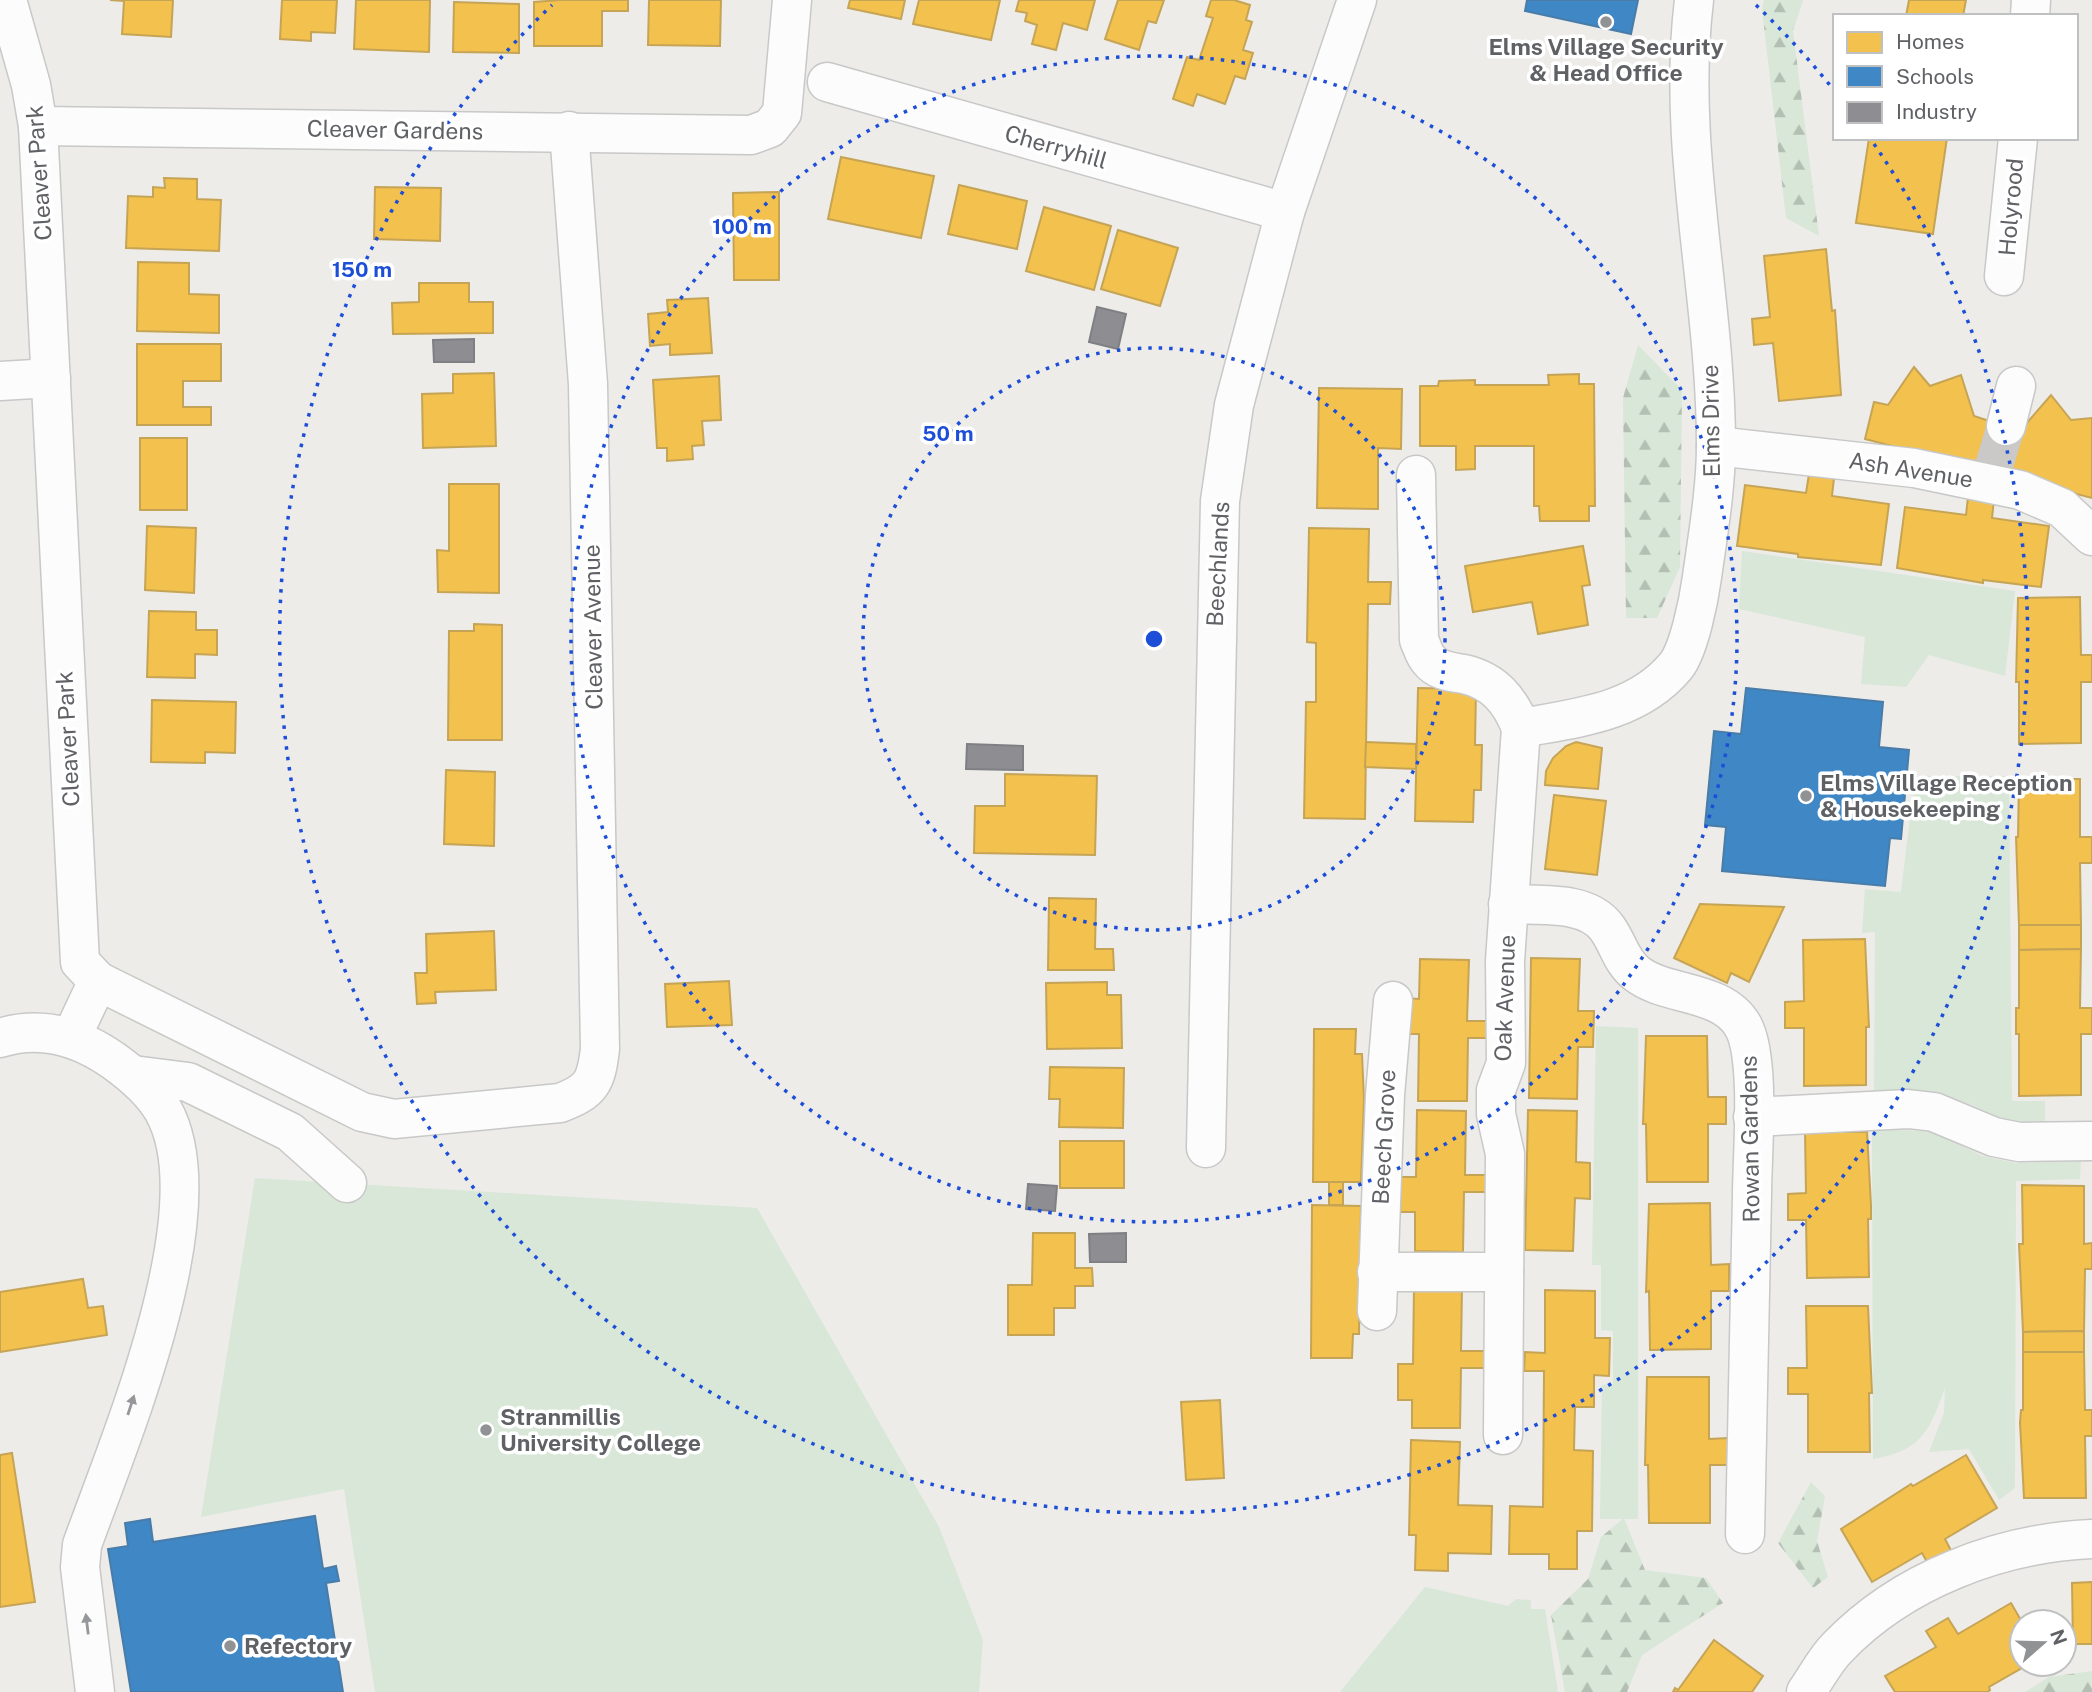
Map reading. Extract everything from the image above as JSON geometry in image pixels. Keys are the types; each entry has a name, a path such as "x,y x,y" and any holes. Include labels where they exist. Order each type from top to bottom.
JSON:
{"street":[{"name":"Cleaver Park","path":"7,0 31,85 38,126 80,962 98,981"},
{"name":"Cleaver Gardens","path":"38,126 751,135 770,128 782,113 792,0"},
{"name":"Beechlands","path":"1206,1148 1220,501 1234,405 1285,212 1357,0"},
{"name":"Elms Drive","path":"1521,727 1593,715 1635,701 1676,666 1697,610 1716,446 1709,339 1690,150 1689,54 1694,0"},
{"name":"Cherryhill","path":"827,82 1285,212"},
{"name":"Cleaver Avenue","path":"98,981 362,1112 394,1119 560,1103 581,1095 597,1077 600,1049 588,384 569,131"},
{"name":"Holyrood","path":"2004,276 2018,140"},
{"path":"0,382 51,378"},
{"path":"2006,426 2016,386"},
{"name":"Ash Avenue","path":"1716,446 1993,474 2020,490 2062,508 2092,536"},
{"path":"1416,475 1419,640 1429,661 1443,671 1492,685 1512,706 1521,727"},
{"name":"Oak Avenue","path":"1503,1435 1505,1154 1496,1114 1496,1090 1506,1063 1508,904 1521,727"},
{"name":"Rowan Gardens","path":"1508,904 1586,911 1597,917 1608,929 1624,960 1634,972 1731,1012 1743,1026 1750,1045 1753,1117 1745,1534"},
{"path":"71,1038 98,981"},
{"name":"Beech Grove","path":"1377,1311 1385,1095 1393,1001"},
{"path":"0,1038 16,1032 49,1032 99,1050 133,1074 163,1110 177,1152 180,1197 171,1265 150,1347 82,1545 80,1567 95,1692"},
{"path":"133,1074 188,1082 290,1132 347,1183"},
{"path":"1753,1117 1908,1109 1934,1112 1994,1137 2019,1142 2092,1141"},
{"path":"1377,1272 1504,1272"},
{"path":"1806,1692 1835,1650 1876,1612 1950,1572 2004,1550 2050,1541 2092,1539"}],"green space":[{"path":"1764,0 1803,0 1793,31 1819,236 1786,218 1762,9"},
{"path":"1638,345 1682,390 1680,567 1657,618 1626,618 1623,398"},
{"path":"1742,551 2015,591 2005,676 1929,655 1906,687 1861,684 1865,637 1739,609"},
{"path":"1915,776 2009,776 2012,1101 2045,1101 2045,1122 2013,1123 1970,1104 1940,1095 1874,1095 1875,932 1862,933 1865,889 1901,892"},
{"path":"1596,1026 1638,1028 1638,1519 1600,1519 1602,1385 1613,1384 1613,1331 1601,1330 1601,1265 1592,1265"},
{"path":"1872,1128 1934,1132 1982,1156 2016,1163 2081,1161 2080,1179 2016,1181 2015,1488 1999,1500 1969,1449 1929,1452 1944,1413 1945,1388 1928,1427 1914,1444 1873,1459"},
{"path":"255,1178 757,1208 939,1527 983,1640 979,1692 375,1692 344,1489 201,1517"},
{"path":"1811,1482 1825,1496 1817,1541 1828,1577 1813,1588 1778,1543"},
{"path":"1624,1518 1645,1570 1706,1578 1723,1603 1642,1655 1627,1692 1565,1692 1551,1615 1588,1579 1601,1537"},
{"path":"1425,1587 1508,1606 1516,1599 1531,1600 1531,1609 1545,1609 1558,1692 1340,1692"},
{"path":"2092,1671 2092,1692 2025,1692 2047,1678 2078,1678 2078,1673"}],"building: Homes":[{"path":"110,0 173,0 171,37 122,34 124,1"},
{"path":"282,0 337,0 335,33 311,32 311,41 280,39"},
{"path":"356,0 430,0 429,52 354,49"},
{"path":"628,0 628,11 602,11 602,46 534,46 534,2"},
{"path":"649,0 721,0 720,46 648,45"},
{"path":"850,0 905,0 901,19 848,8"},
{"path":"919,0 1000,0 991,40 913,24"},
{"path":"1019,0 1095,0 1087,30 1063,23 1056,50 1032,44 1037,25 1025,21 1027,13 1016,11"},
{"path":"1118,0 1164,0 1156,23 1148,21 1139,50 1105,39"},
{"path":"1211,0 1234,0 1250,5 1246,20 1252,22 1243,50 1253,53 1245,79 1235,76 1225,104 1197,94 1193,106 1173,99 1187,57 1199,60 1213,18 1206,16"},
{"path":"1909,0 1966,0 1963,14 1906,14"},
{"path":"454,2 519,4 519,53 453,52"},
{"path":"1869,140 1947,140 1933,234 1856,223"},
{"path":"841,157 934,176 921,238 828,219"},
{"path":"164,178 197,179 197,199 221,200 219,251 126,248 128,196 153,197 153,187 165,188"},
{"path":"959,185 1027,201 1017,249 948,234"},
{"path":"375,187 441,188 440,241 374,239"},
{"path":"779,192 779,280 734,280 733,193"},
{"path":"1044,207 1111,226 1094,290 1026,271"},
{"path":"1118,230 1178,248 1160,306 1101,289"},
{"path":"1826,249 1832,311 1835,310 1841,395 1779,401 1773,343 1754,345 1752,319 1770,317 1764,256"},
{"path":"138,262 189,263 189,294 219,295 219,333 137,331"},
{"path":"419,283 469,283 469,302 493,302 493,333 393,334 392,303 419,302"},
{"path":"708,298 712,353 670,355 670,344 650,346 648,314 668,312 667,300"},
{"path":"137,344 221,344 221,381 183,381 183,407 211,407 211,425 137,425"},
{"path":"1914,367 1930,386 1961,375 1974,416 2020,431 2051,395 2071,420 2092,418 2092,498 1865,439 1874,402 1888,405"},
{"path":"494,373 496,446 423,448 422,394 453,393 453,374"},
{"path":"1579,374 1579,384 1594,384 1595,506 1589,506 1589,521 1540,521 1539,506 1534,506 1534,446 1475,446 1475,469 1456,470 1456,446 1420,446 1420,386 1438,386 1439,381 1475,380 1475,385 1549,385 1548,375"},
{"path":"719,376 721,420 702,421 704,445 692,446 693,459 667,461 667,448 657,448 653,380"},
{"path":"1319,388 1402,389 1401,449 1378,448 1378,509 1317,508"},
{"path":"140,438 187,438 187,510 140,510"},
{"path":"1809,474 1834,478 1832,496 1889,504 1881,565 1798,557 1798,554 1737,546 1745,485 1806,493"},
{"path":"449,484 499,484 499,593 438,592 437,550 449,551"},
{"path":"1968,497 1994,500 1992,518 2049,526 2041,587 1983,580 1983,583 1897,568 1905,507 1966,515"},
{"path":"147,526 196,528 194,593 145,590"},
{"path":"1309,528 1369,529 1368,582 1391,582 1390,604 1368,604 1365,819 1304,818 1306,702 1316,702 1316,643 1307,642"},
{"path":"1583,546 1590,585 1582,586 1588,625 1538,634 1532,602 1473,612 1465,566"},
{"path":"2080,597 2081,655 2092,655 2092,682 2081,682 2081,743 2019,744 2019,682 2016,682 2018,598"},
{"path":"149,611 196,612 196,630 217,630 217,655 195,654 195,678 147,677"},
{"path":"474,624 502,625 502,740 448,740 449,631 474,631"},
{"path":"1418,688 1476,689 1475,745 1482,745 1481,790 1474,790 1473,822 1415,821"},
{"path":"152,700 236,702 235,753 205,752 205,763 151,762"},
{"path":"1366,742 1416,744 1416,769 1365,767"},
{"path":"1576,742 1602,748 1598,789 1545,785 1546,771 1553,758 1566,746"},
{"path":"446,770 495,772 494,846 444,844"},
{"path":"1005,774 1097,776 1095,855 974,853 975,806 1005,806"},
{"path":"2019,779 2080,779 2080,837 2092,837 2092,863 2080,863 2081,925 2019,925 2016,837"},
{"path":"1554,795 1606,801 1597,875 1545,869"},
{"path":"1049,898 1096,899 1095,949 1113,949 1114,970 1048,970"},
{"path":"1700,904 1784,907 1749,982 1731,973 1727,983 1674,958"},
{"path":"2019,925 2081,925 2081,949 2019,950"},
{"path":"494,931 496,990 435,992 436,1003 417,1004 415,973 427,973 426,934"},
{"path":"1865,939 1869,1027 1866,1027 1866,1085 1804,1086 1804,1028 1785,1028 1785,1002 1804,1001 1803,940"},
{"path":"2081,949 2080,1008 2092,1008 2092,1034 2081,1034 2081,1095 2019,1096 2019,1034 2016,1034 2016,1008 2019,1008 2019,950"},
{"path":"1531,958 1580,959 1578,1011 1594,1011 1593,1047 1578,1047 1577,1099 1529,1098"},
{"path":"1420,959 1469,960 1467,1021 1492,1021 1492,1038 1468,1038 1467,1101 1418,1101 1419,1034 1404,1034 1405,998 1419,999"},
{"path":"729,981 732,1025 667,1027 665,984"},
{"path":"1107,982 1107,995 1121,995 1122,1048 1047,1049 1046,983"},
{"path":"1314,1029 1356,1029 1355,1054 1362,1054 1364,1099 1361,1182 1313,1182"},
{"path":"1646,1036 1707,1036 1708,1097 1726,1097 1726,1124 1708,1124 1708,1182 1647,1182 1646,1124 1643,1124"},
{"path":"1050,1067 1124,1068 1123,1128 1059,1127 1060,1099 1049,1099"},
{"path":"1417,1110 1466,1111 1465,1175 1488,1175 1488,1192 1464,1192 1463,1252 1415,1251 1415,1212 1400,1212 1401,1177 1416,1177"},
{"path":"1528,1110 1577,1111 1576,1162 1590,1163 1590,1199 1575,1198 1573,1251 1525,1250"},
{"path":"1805,1132 1867,1132 1871,1205 1871,1219 1868,1219 1869,1277 1807,1278 1806,1220 1788,1220 1788,1194 1806,1193"},
{"path":"1060,1141 1124,1141 1124,1188 1060,1188"},
{"path":"1329,1182 1343,1182 1343,1205 1329,1205"},
{"path":"2022,1185 2084,1186 2084,1244 2092,1243 2092,1269 2085,1269 2084,1331 2023,1332 2019,1244 2023,1244"},
{"path":"1710,1203 1711,1265 1729,1264 1729,1291 1711,1291 1711,1349 1650,1350 1649,1291 1646,1292 1649,1204"},
{"path":"1312,1205 1361,1206 1359,1334 1353,1334 1352,1358 1311,1358"},
{"path":"1033,1233 1075,1233 1075,1268 1092,1268 1093,1286 1075,1286 1075,1308 1054,1308 1054,1335 1008,1335 1008,1285 1032,1285"},
{"path":"83,1279 88,1308 103,1306 107,1335 0,1352 0,1292"},
{"path":"1414,1287 1462,1287 1461,1351 1485,1351 1485,1368 1461,1368 1460,1428 1412,1428 1412,1400 1398,1400 1398,1364 1413,1364"},
{"path":"1545,1290 1595,1291 1595,1338 1610,1338 1609,1376 1594,1375 1594,1407 1575,1407 1574,1450 1593,1451 1592,1531 1577,1531 1577,1569 1549,1569 1549,1554 1509,1554 1510,1506 1543,1507 1544,1371 1524,1371 1525,1352 1545,1353"},
{"path":"1806,1306 1868,1306 1872,1393 1869,1393 1870,1452 1808,1452 1808,1394 1788,1394 1788,1368 1807,1368"},
{"path":"2084,1331 2084,1352 2023,1352 2023,1332"},
{"path":"2023,1352 2084,1352 2085,1410 2092,1410 2092,1436 2085,1436 2086,1498 2024,1498 2020,1423 2023,1410"},
{"path":"1647,1377 1709,1377 1709,1439 1728,1438 1728,1465 1710,1465 1710,1523 1649,1523 1648,1465 1645,1465"},
{"path":"1220,1400 1224,1478 1186,1480 1181,1402"},
{"path":"1411,1440 1460,1442 1458,1505 1492,1506 1491,1554 1448,1553 1448,1571 1415,1570 1416,1535 1409,1535"},
{"path":"12,1453 35,1602 0,1607 0,1455"},
{"path":"1966,1455 1997,1508 1945,1539 1954,1556 1931,1569 1922,1553 1872,1582 1841,1529 1911,1484 1913,1486"},
{"path":"2092,1582 2092,1644 2078,1644 2078,1608 2072,1608 2072,1583"},
{"path":"2011,1603 2014,1608 2008,1608 2008,1676 1989,1687 1987,1692 1895,1692 1885,1676 1936,1647 1926,1631 1948,1618 1958,1634"},
{"path":"1714,1640 1763,1676 1752,1692 1673,1692 1675,1688 1678,1690"}],"building: Schools":[{"name":"Elms Village Security & Head Office","path":"1527,0 1638,0 1631,34 1525,11"},
{"name":"Elms Village Reception & Housekeeping","path":"1746,688 1883,702 1879,747 1909,750 1901,839 1890,838 1885,886 1722,871 1726,827 1705,825 1714,731 1741,734"},
{"name":"Refectory","path":"315,1516 323,1569 336,1566 339,1581 326,1583 343,1692 131,1692 108,1549 128,1546 125,1523 150,1519 153,1542"}],"building: Industry":[{"path":"1097,307 1126,314 1118,349 1089,342"},
{"path":"474,339 474,362 434,362 433,340"},
{"path":"967,744 1023,746 1023,770 966,769"},
{"path":"1028,1184 1057,1186 1055,1211 1026,1209"},
{"path":"1126,1233 1126,1262 1090,1262 1089,1234"}],"tunnel":[{"path":"1994,466 2006,426"}],"place":[{"name":"Elms Village Security & Head Office","path":"1606,22"},
{"name":"Elms Village Reception & Housekeeping","path":"1806,796"},
{"name":"Stranmillis University College","path":"486,1430"},
{"name":"Refectory","path":"230,1646"}]}
